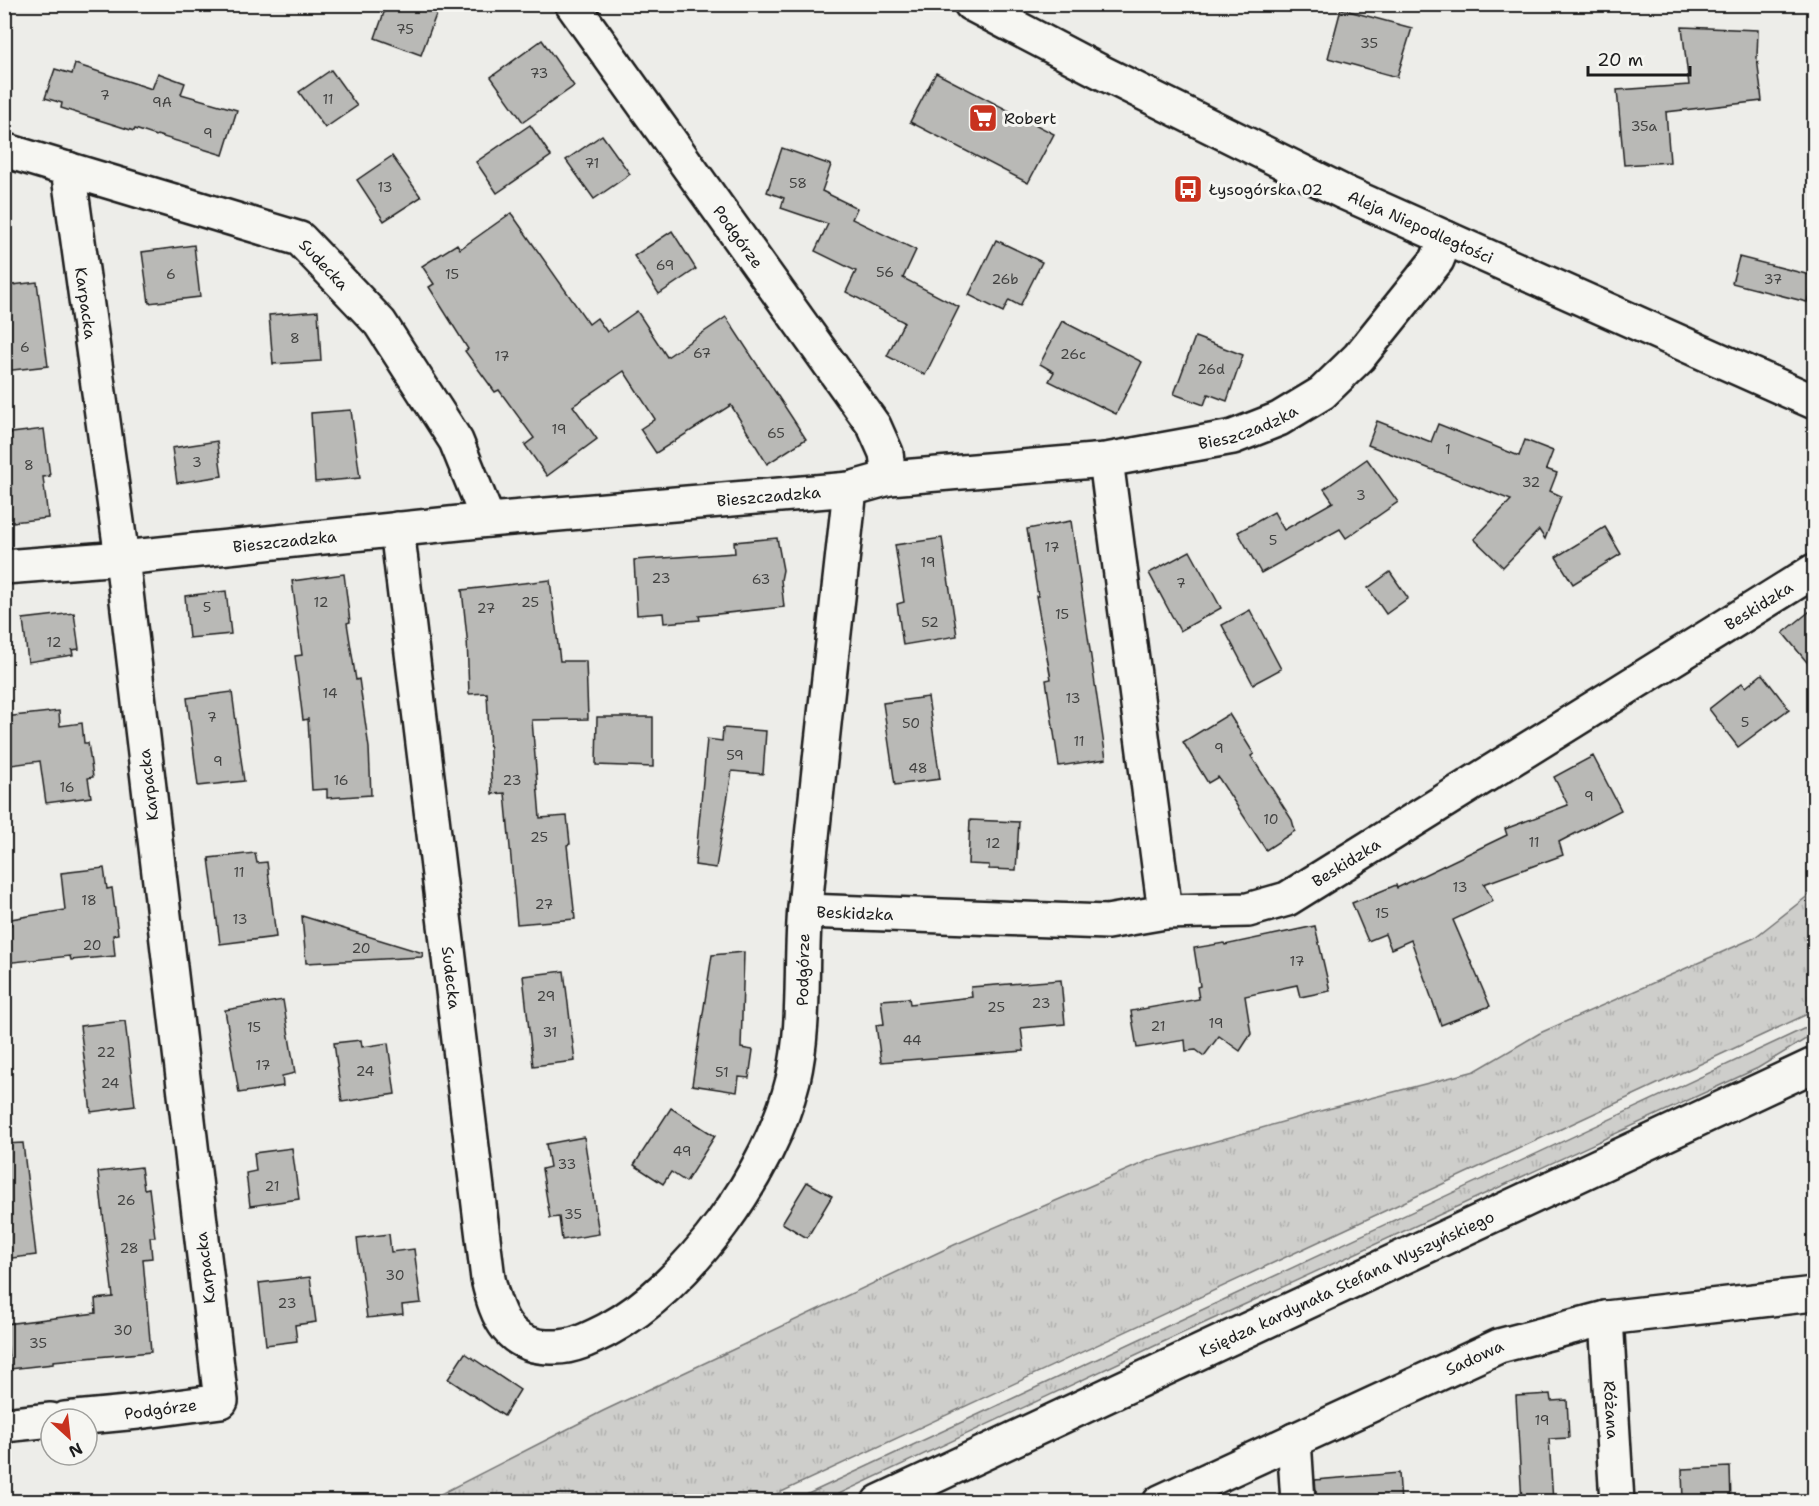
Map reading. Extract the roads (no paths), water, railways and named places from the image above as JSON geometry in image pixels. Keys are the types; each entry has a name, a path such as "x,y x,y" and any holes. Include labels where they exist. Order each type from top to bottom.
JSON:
{"street":[{"name":"Podgórze","path":"572,4 874,426 886,453 889,478"},
{"name":"Aleja Niepodległości","path":"971,4 1103,73 1343,192 1815,402"},
{"name":"Sudecka","path":"4,150 300,239 380,323 456,441 488,520"},
{"name":"Karpacka","path":"68,169 122,558 221,1401"},
{"name":"Bieszczadzka","path":"4,567 122,558 488,520 850,489 889,478 1106,460 1233,437 1279,419 1322,393 1359,357 1437,260 1446,238"},
{"path":"1106,460 1165,912"},
{"name":"Podgórze","path":"592,1338 628,1319 660,1292 687,1266 736,1204 769,1147 793,1081 800,1035 805,911 850,489"},
{"name":"Sudecka","path":"397,529 471,1144 492,1298 509,1331 530,1344 554,1348 592,1338"},
{"name":"Beskidzka","path":"805,911 1107,922 1165,912 1248,910 1287,898 1815,571"},
{"name":"Księdza kardynała Stefana Wyszyńskiego","path":"879,1502 1815,1065"},
{"name":"Sadowa","path":"1160,1502 1499,1346 1606,1318 1815,1294"},
{"name":"Różana","path":"1606,1318 1617,1502"},
{"name":"Podgórze","path":"99,1415 221,1401"},
{"path":"4,1425 39,1421"},
{"path":"1294,1440 1298,1502"}],"place":[{"name":"Robert","path":"983,118"},
{"name":"Łysogórska 02","path":"1188,189"}]}
